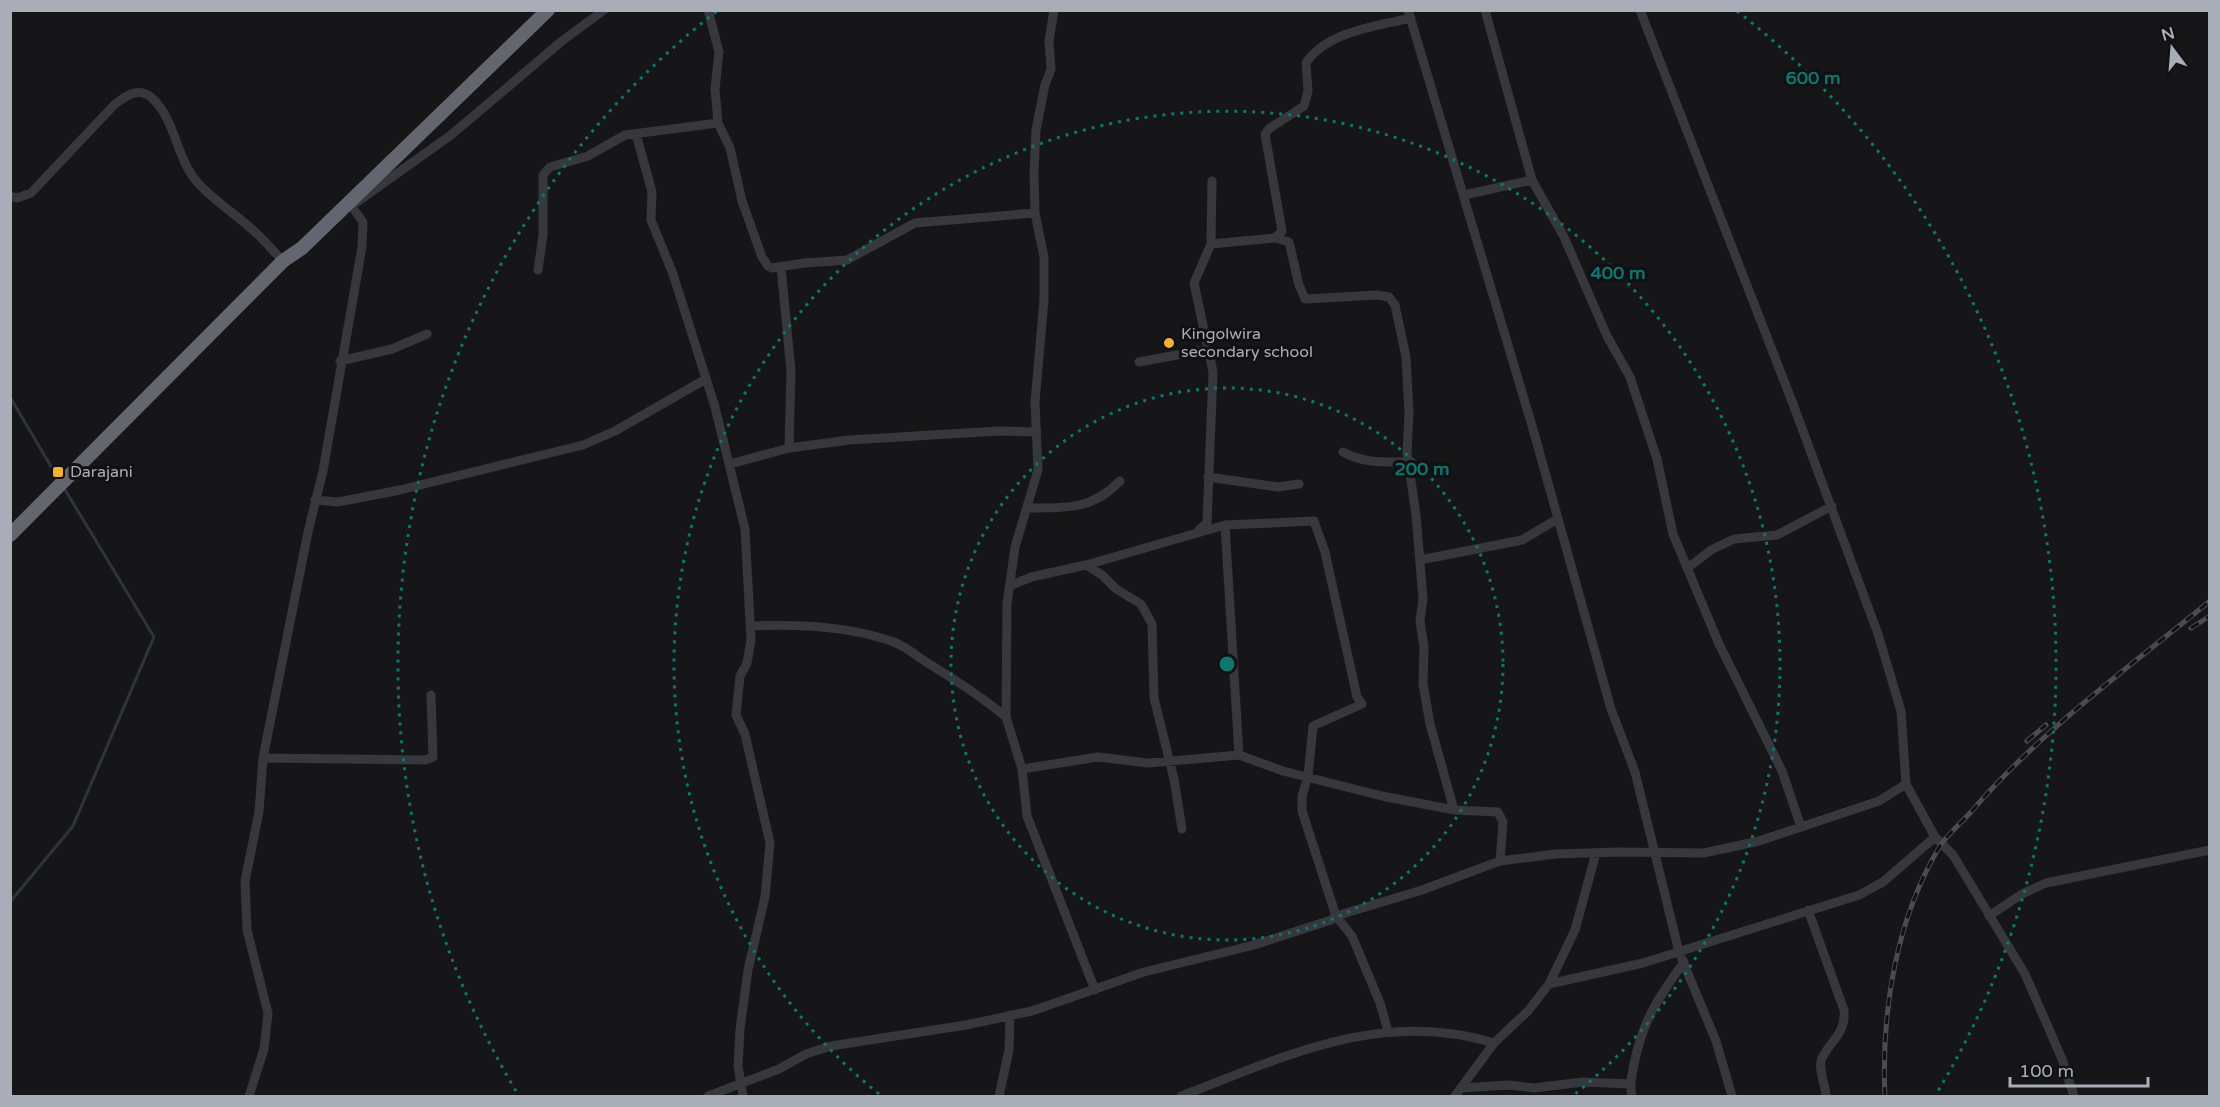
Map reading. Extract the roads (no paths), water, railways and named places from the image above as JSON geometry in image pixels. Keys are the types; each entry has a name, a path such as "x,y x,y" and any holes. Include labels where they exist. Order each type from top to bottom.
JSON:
{"highway":[{"path":"10,535 283,261 302,248 350,203 548,10"}],"street":[{"path":"249,1096 268,1029 266,1000 247,930 244,892 259,812 263,758 315,500 323,471 363,235 363,222 350,203 451,135 562,41 603,10"},
{"path":"708,10 719,52 715,89 718,123 730,148 742,201 762,257 768,266 781,267 804,262 847,260 915,223 1035,213"},
{"path":"1054,10 1049,41 1051,69 1045,85 1036,130 1035,213 1044,258 1044,300 1035,402 1038,470 1015,547 1005,624 1008,670 1006,717 1022,768 1027,816 1095,990"},
{"path":"1485,10 1532,180 1564,237 1607,336 1630,376 1657,459 1673,534 1689,567 1719,644 1782,771 1802,827"},
{"path":"1640,10 1832,506 1878,634 1902,711 1906,784 1935,837 1953,855 2025,974 2062,1059 2074,1096"},
{"path":"1275,238 1282,231 1265,134 1270,128 1304,106 1308,90 1306,63 1319,46 1409,14 1533,429 1556,520 1611,709 1635,772 1679,952 1716,1041 1732,1096"},
{"path":"10,196 17,198 31,193 115,104 128,94 143,92 151,97 161,110 174,134 186,165 197,182 257,234 283,261"},
{"path":"538,270 543,235 545,171 588,156 616,138 718,123"},
{"path":"636,134 652,192 651,220 673,274 706,379 730,464 745,530 751,640 747,663 740,676 736,715 745,734 770,843 765,897 748,970 740,1029 740,1085 743,1096"},
{"path":"1464,195 1532,180"},
{"path":"1196,534 1207,522 1213,372 1194,283 1211,244 1212,181"},
{"path":"1211,244 1275,238 1289,242 1299,285 1305,299 1377,295 1389,297 1395,305 1406,357 1409,413 1408,462 1423,599 1420,621 1424,647 1423,684 1430,724 1454,810"},
{"path":"781,267 791,371 789,448"},
{"path":"340,361 392,349 428,334"},
{"path":"1139,362 1209,349"},
{"path":"315,500 339,502 400,490 583,445 615,431 706,379"},
{"path":"730,464 789,448 849,440 999,431 1037,432"},
{"path":"1343,452 1357,460 1370,463 1408,462"},
{"path":"1208,477 1278,487 1299,484"},
{"path":"1028,508 1070,508 1086,504 1106,495 1119,481"},
{"path":"1689,567 1711,550 1734,539 1777,535 1832,506"},
{"path":"1010,586 1030,577 1086,565 1224,525 1312,520 1319,530 1357,697 1362,704 1313,726 1308,777 1302,796 1302,812 1336,916 1352,936 1380,1003 1388,1031"},
{"path":"1420,560 1522,540 1556,520"},
{"path":"1224,525 1239,755"},
{"path":"1086,565 1102,575 1116,589 1141,604 1152,624 1154,698 1182,829"},
{"path":"751,626 777,625 825,629 873,636 897,644 972,689 1006,717"},
{"path":"263,758 425,760 433,757 431,695"},
{"path":"1022,768 1098,757 1148,762 1239,755 1283,771 1382,796 1454,810 1498,812 1503,822 1500,861"},
{"path":"708,1096 779,1069 806,1054 831,1046 966,1025 1032,1011 1144,972 1254,945 1331,920 1336,916 1422,890 1500,861 1556,854 1704,853 1759,841 1879,801 1906,784"},
{"path":"1549,984 1679,952 1859,895 1883,882 1935,837"},
{"path":"1989,916 2022,894 2046,883 2210,850"},
{"path":"1455,1096 1494,1043 1528,1011 1549,984 1575,930 1596,853"},
{"path":"1808,910 1844,1010 1845,1022 1840,1035 1822,1058 1826,1096"},
{"path":"1632,1096 1631,1084 1640,1033 1645,1021 1684,962"},
{"path":"999,1096 1009,1050 1010,1015"},
{"path":"1181,1096 1335,1040 1388,1031 1466,1034 1494,1043"},
{"path":"1462,1088 1509,1085 1534,1088 1583,1082 1631,1084"}],"waterway":[{"path":"10,397 59,480"},
{"path":"10,902 73,826 154,637 64,488"}],"railway":[{"path":"1885,1096 1884,1064 1889,999 1902,935 1912,904 1940,846 1997,783 2055,728 2210,601"},
{"path":"2191,628 2210,616"},
{"path":"2027,741 2046,725"}],"place":[{"name":"Kingolwira secondary school","path":"1169,343"},
{"name":"Darajani","path":"58,472"}]}
